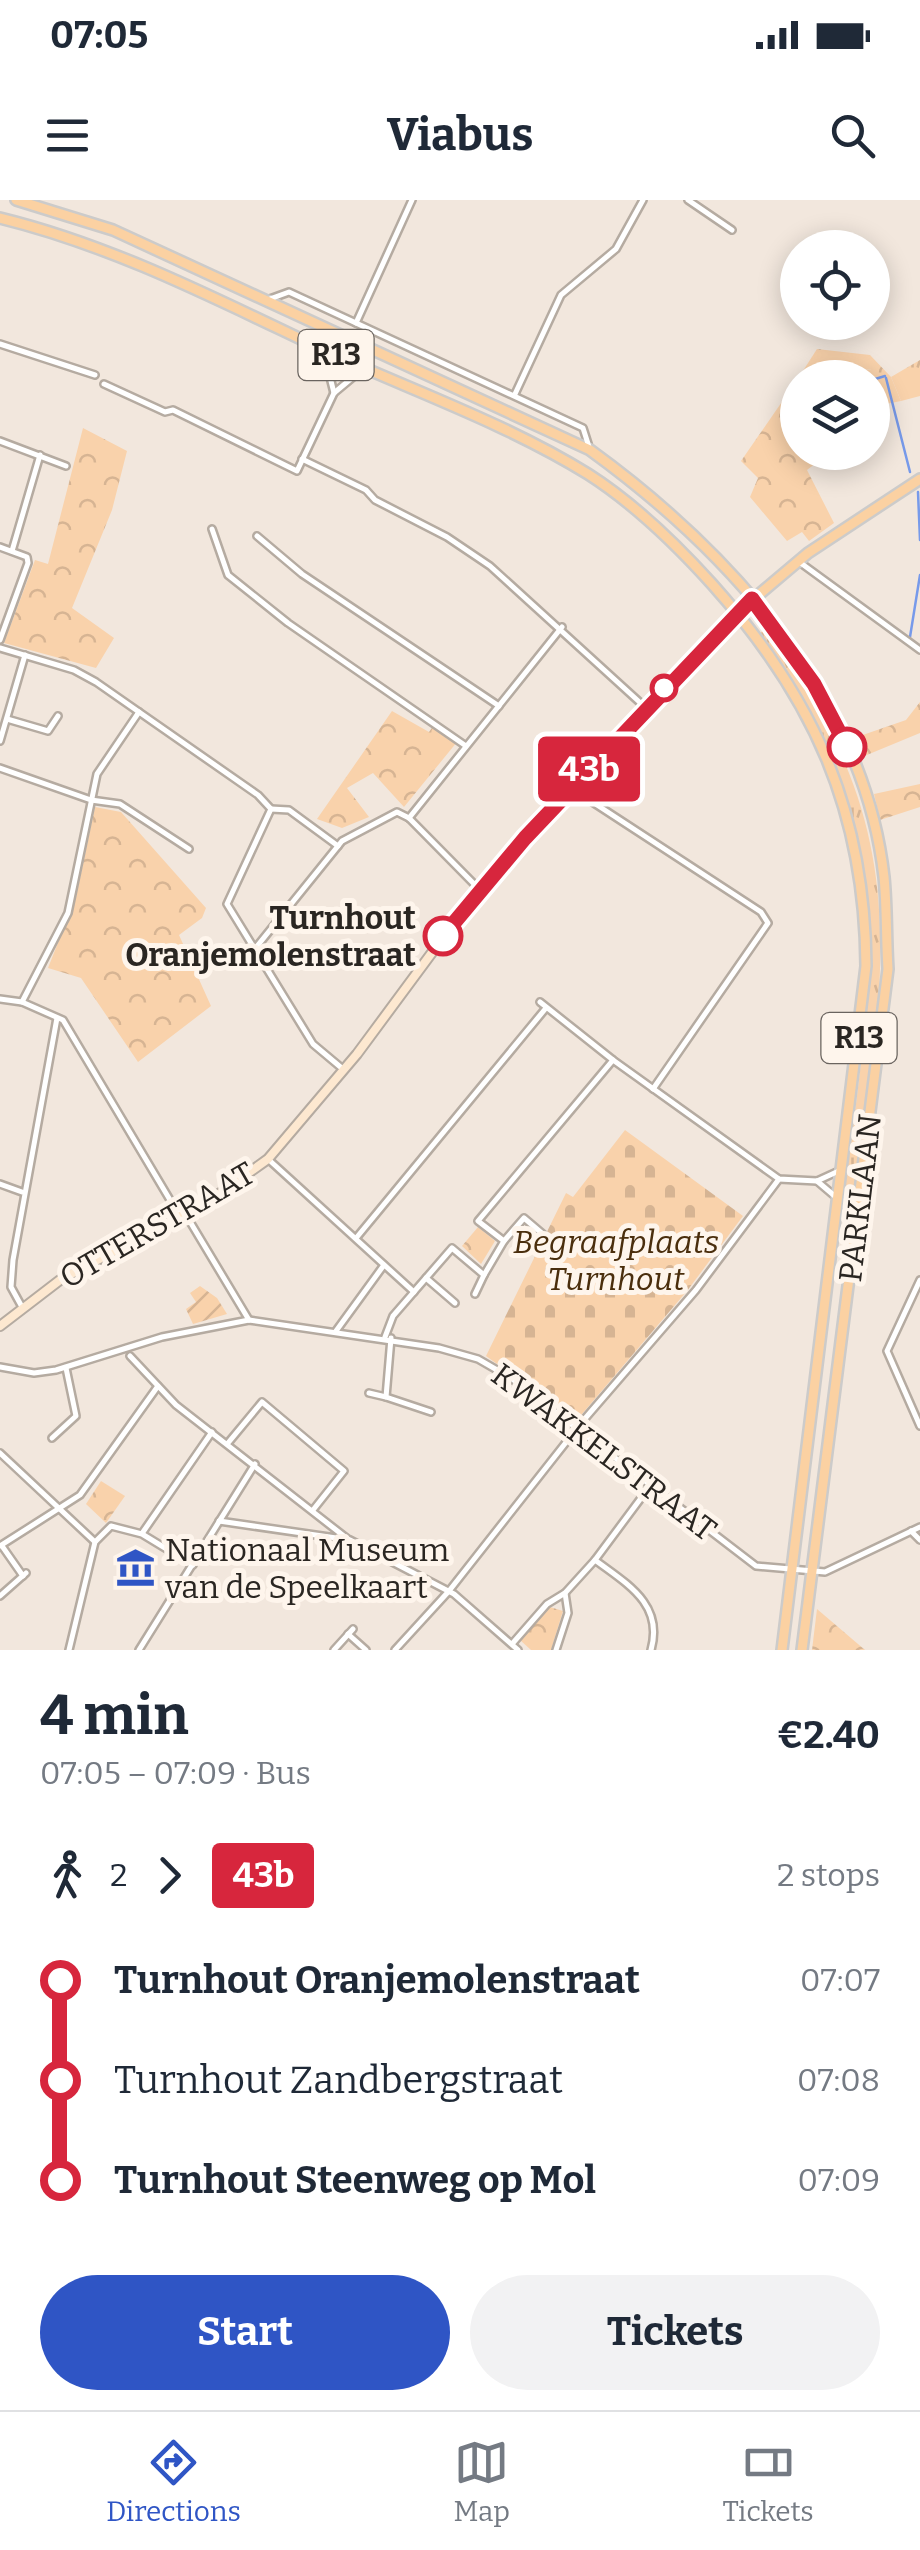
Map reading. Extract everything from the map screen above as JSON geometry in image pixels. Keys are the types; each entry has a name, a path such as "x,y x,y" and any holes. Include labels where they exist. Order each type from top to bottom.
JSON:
{"main road":[{"name":"R13","path":"16,200 114,230 590,450 656,498 752,599"},
{"name":"R13","path":"0,218 106,251 588,474 665,534 736,613"},
{"path":"256,319 266,301"},
{"path":"736,613 798,561 920,479"},
{"name":"PARKLAAN","path":"752,599 814,684 848,750 864,794 884,876 888,969 884,1017 802,1650"},
{"name":"PARKLAAN","path":"736,613 799,698 823,744 854,840 865,920 866,966 782,1650"}],"street":[{"path":"356,323 412,200"},
{"path":"515,394 560,295 616,249 643,200"},
{"path":"688,200 732,230"},
{"path":"266,301 289,292 515,394 583,428 590,450"},
{"path":"0,344 95,376"},
{"path":"323,349 334,393"},
{"path":"104,384 165,412 173,410 294,471 334,393 364,368"},
{"path":"0,441 66,466"},
{"path":"12,552 40,454"},
{"path":"302,459 450,539 502,576 646,708"},
{"path":"212,528 230,576 288,623 466,746"},
{"path":"257,536 302,574 499,706"},
{"path":"0,547 27,557 27,572 0,640"},
{"path":"798,561 920,650"},
{"name":"OTTERSTRAAT","path":"0,1326 60,1280 234,1186 268,1159 344,1070 479,889 736,613"},
{"path":"409,818 562,628"},
{"path":"0,648 74,670 258,795 271,810 290,810 338,846"},
{"path":"0,741 25,655"},
{"path":"22,1002 68,913 102,764 139,711"},
{"path":"7,719 48,731 58,716"},
{"path":"0,768 91,800 120,804 189,849"},
{"path":"571,788 760,912 768,923 653,1089"},
{"path":"271,810 228,896 231,916 313,1044 344,1070"},
{"path":"253,950 348,836 398,812 409,818 479,889"},
{"path":"0,999 22,1002 63,1020 176,1210 182,1213 250,1320"},
{"path":"540,1002 613,1060 779,1179 817,1181 843,1168"},
{"path":"357,1237 547,1007"},
{"path":"22,1308 12,1286 22,1192 57,1018"},
{"path":"504,1241 478,1221 613,1060"},
{"path":"268,1159 414,1292"},
{"path":"395,1650 449,1591 577,1430 696,1290 779,1179"},
{"path":"817,1181 839,1201"},
{"path":"0,1184 22,1192"},
{"path":"474,1294 504,1241 524,1218 544,1235"},
{"path":"386,1398 388,1338 393,1316 452,1248 484,1275"},
{"path":"336,1331 384,1264"},
{"path":"425,1279 455,1303"},
{"path":"920,1280 887,1349 920,1426"},
{"name":"KWAKKELSTRAAT","path":"0,1367 34,1373 66,1368 162,1337 250,1320 388,1338 478,1359 746,1560 812,1573"},
{"path":"130,1356 212,1432 350,1540 449,1591 518,1650"},
{"path":"52,1438 76,1416 66,1368"},
{"path":"0,1596 24,1574 1,1546 80,1495 158,1386"},
{"path":"369,1393 431,1412"},
{"path":"228,1443 262,1402 344,1471 313,1510"},
{"path":"142,1534 212,1432"},
{"path":"1,1456 96,1542"},
{"path":"140,1650 255,1464"},
{"path":"512,1644 547,1604 565,1593 595,1560 651,1485"},
{"path":"218,1521 350,1540"},
{"path":"69,1650 96,1542 111,1526 142,1534 193,1565"},
{"path":"812,1573 841,1567 920,1527"},
{"path":"911,1532 920,1540"},
{"path":"595,1560 645,1598 654,1627 651,1650"},
{"path":"556,1650 568,1614 565,1593"},
{"path":"334,1650 351,1632 366,1650"}],"green space":[{"path":"817,349 870,355 875,360 810,360"},
{"path":"920,360 920,396 901,401 891,377"},
{"path":"890,376 891,377 901,401 890,403"},
{"path":"780,405 780,470 807,470 834,523 809,541 802,532 787,541 750,497 758,478 741,461"},
{"path":"83,428 127,451 112,510 72,608 114,638 96,668 4,643 35,560 48,564"},
{"path":"765,629 813,700 847,767 868,832 878,897 880,963 876,1033 857,1190 845,1187 864,1033 868,965 866,900 856,836 836,771 805,704 760,633"},
{"path":"920,702 920,733 862,757 854,738 906,720"},
{"path":"392,711 429,732 434,725 457,742 404,807 373,773 347,788 369,817 342,828 317,819"},
{"path":"920,784 920,807 880,820 874,794"},
{"path":"95,807 121,812 206,908 202,918 179,935 211,1006 138,1062 81,978 48,968 76,897"},
{"name":"Begraafplaats Turnhout","path":"625,1130 743,1216 687,1291 576,1421 486,1356 566,1193 573,1197"},
{"path":"478,1227 495,1241 481,1264 462,1246"},
{"path":"200,1286 217,1298 227,1314 193,1324 186,1309 196,1302 190,1293"},
{"path":"101,1481 125,1496 106,1523 86,1504"},
{"path":"550,1607 563,1611 551,1650 531,1650 520,1640"},
{"path":"817,1609 865,1650 812,1650"}],"waterway":[{"path":"890,394 910,472"},
{"path":"918,492 920,540"},
{"path":"910,637 920,575"}],"bus line":[{"name":"43b","path":"443,936 525,838 752,599 814,684 847,747"}],"place":[{"name":"Turnhout Oranjemolenstraat","path":"443,936"},
{"name":"Nationaal Museum van de Speelkaart","path":"135,1568"}]}
